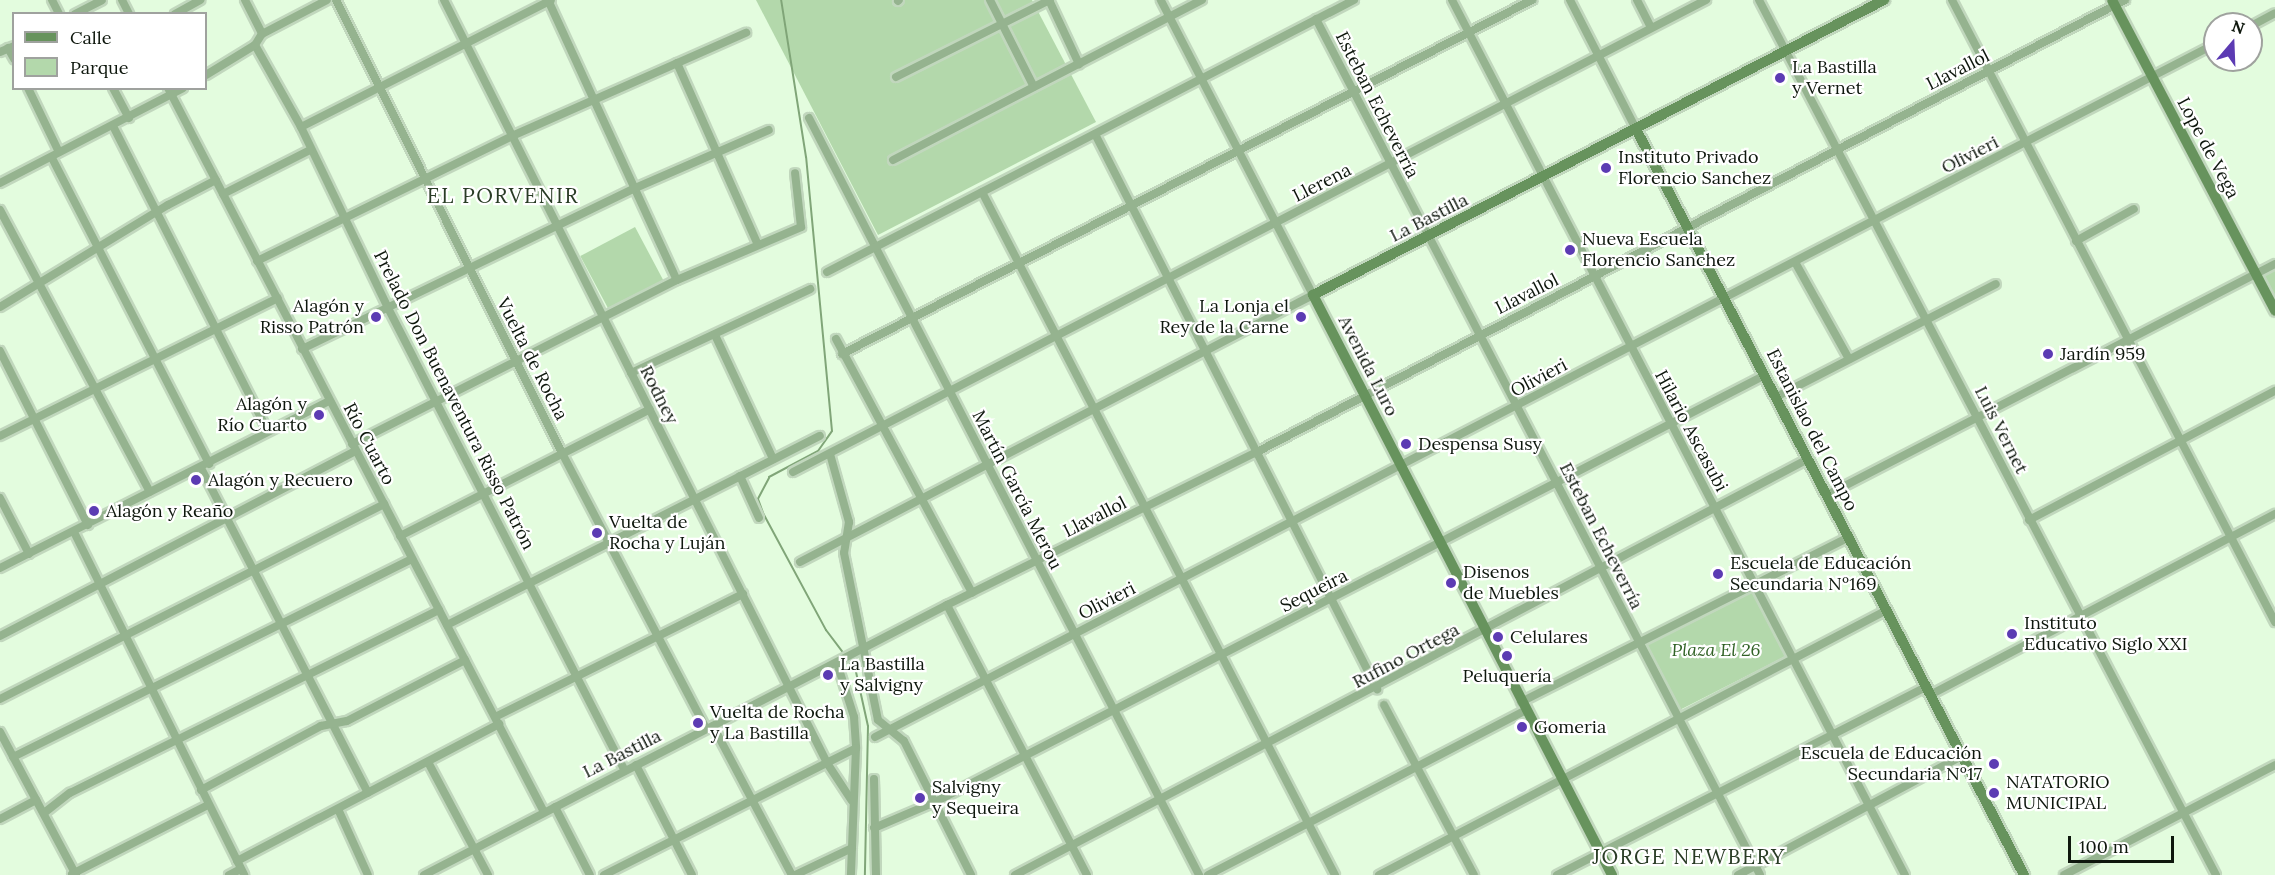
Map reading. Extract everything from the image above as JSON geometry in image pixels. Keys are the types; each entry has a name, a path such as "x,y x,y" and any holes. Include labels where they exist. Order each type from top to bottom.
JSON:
{"street":[{"path":"79,12 102,0"},
{"path":"179,12 200,0"},
{"path":"245,0 262,34"},
{"path":"207,74 255,45 262,34 327,0"},
{"name":"Vuelta de Rocha","path":"336,0 562,453 659,636 754,800 793,875"},
{"name":"Rodney","path":"444,0 827,763 852,801"},
{"path":"301,127 466,45 550,0 633,189 677,280"},
{"path":"990,0 1034,87"},
{"path":"896,77 1049,0 1079,64"},
{"name":"Avenida Luro","path":"1161,0 1612,875"},
{"path":"893,160 1202,0"},
{"path":"827,272 1354,0"},
{"name":"Hilario Ascasubi","path":"1452,0 1504,106 1755,584 1903,874"},
{"path":"842,354 1020,266 1532,0"},
{"name":"Estanislao del Campo","path":"1570,0 2024,875"},
{"path":"1637,0 1651,28"},
{"name":"Luis Vernet","path":"1758,0 1876,220 2216,875"},
{"name":"La Bastilla","path":"800,562 1884,0"},
{"path":"1952,0 2275,622"},
{"name":"Llerena","path":"793,472 1390,166 1701,1"},
{"name":"Llavallol","path":"1038,563 1594,277 2117,2"},
{"name":"Lope de Vega","path":"2117,2 2152,77 2275,311"},
{"name":"Esteban Echeverría","path":"1316,19 1478,336 1558,483 1760,875"},
{"path":"257,261 512,136 746,33"},
{"name":"Prelado Don Buenaventura Risso Patrón","path":"255,45 301,127 310,150 387,306 485,493 625,771"},
{"name":"Olivieri","path":"875,737 1292,524 2203,50"},
{"path":"676,63 714,154 758,245"},
{"path":"29,90 98,248 155,357 227,519 368,793"},
{"path":"114,90 129,118"},
{"path":"0,183 129,118 170,92"},
{"name":"Río Cuarto","path":"170,92 544,812"},
{"name":"Martín García Merou","path":"809,118 1199,875"},
{"path":"113,126 268,431"},
{"path":"302,349 633,189 769,130"},
{"path":"1095,134 1255,453 1377,689"},
{"path":"223,194 310,150"},
{"path":"0,636 227,519 437,401 603,320 677,280 801,227 795,173"},
{"path":"0,307 216,180"},
{"path":"982,192 1335,875"},
{"path":"2076,241 2134,209"},
{"path":"0,210 150,492"},
{"path":"1795,262 1849,359"},
{"path":"1827,495 2275,264"},
{"path":"1776,397 1996,284"},
{"path":"631,373 810,289"},
{"path":"0,436 155,357 278,298"},
{"path":"715,335 773,459"},
{"path":"836,339 880,427 972,593"},
{"path":"0,351 88,525"},
{"name":"Sequeira","path":"874,828 935,802 1221,657 1765,375"},
{"path":"2030,520 2179,438 2275,391"},
{"path":"0,568 205,466 329,401"},
{"path":"400,536 650,409"},
{"path":"447,625 820,436"},
{"path":"830,454 849,522 849,536 844,553 858,631 864,647 878,720 904,741 972,875"},
{"name":"Rufino Ortega","path":"1015,875 1377,689 1808,459"},
{"path":"740,476 759,518"},
{"path":"0,498 29,554"},
{"path":"0,699 384,504"},
{"path":"1557,875 1832,734 1928,691 2080,616 2275,514"},
{"path":"74,532 240,868"},
{"path":"1208,875 1417,767 1640,642 1849,537"},
{"path":"13,757 412,559"},
{"path":"864,647 1038,563"},
{"path":"229,875 338,809 428,762 497,721 743,594"},
{"path":"947,605 1087,875"},
{"path":"44,813 70,793 439,610"},
{"path":"1379,875 1887,610"},
{"name":"La Bastilla","path":"424,875 864,647"},
{"path":"201,790 321,726 333,724 465,660"},
{"path":"837,663 854,717 856,748 852,801 851,875"},
{"path":"1384,705 1474,875"},
{"path":"0,732 74,874 208,805"},
{"path":"604,875 856,748"},
{"path":"1737,875 1962,756"},
{"path":"428,762 488,875"},
{"path":"636,765 693,875"},
{"path":"2064,875 2275,765"},
{"path":"874,779 876,875"},
{"path":"0,819 36,800"},
{"path":"555,807 590,875"},
{"path":"338,809 368,875"},
{"path":"793,875 852,848"}],"green space":[{"path":"756,0 1032,0 1096,122 878,235"},
{"path":"635,227 664,282 609,311 580,256"},
{"path":"2275,268 2275,302 2261,276"},
{"name":"Plaza El 26","path":"1752,589 1786,656 1679,710 1645,643"}],"waterway":[{"path":"769,477 818,451 832,431 806,157 781,0"},
{"path":"769,478 758,499 763,513 826,630 844,654"},
{"path":"847,659 856,672 868,726 865,875"}],"place":[{"name":"La Bastilla y Vernet","path":"1780,78"},
{"name":"Instituto Privado Florencio Sanchez","path":"1606,168"},
{"name":"Nueva Escuela Florencio Sanchez","path":"1570,250"},
{"name":"Alagón y Risso Patrón","path":"376,317"},
{"name":"La Lonja el Rey de la Carne","path":"1301,317"},
{"name":"Jardín 959","path":"2048,354"},
{"name":"Alagón y Río Cuarto","path":"319,415"},
{"name":"Despensa Susy","path":"1406,444"},
{"name":"Alagón y Recuero","path":"196,480"},
{"name":"Alagón y Reaño","path":"94,511"},
{"name":"Vuelta de Rocha y Luján","path":"597,533"},
{"name":"Escuela de Educación Secundaria Nº169","path":"1718,574"},
{"name":"Disenos de Muebles","path":"1451,583"},
{"name":"Instituto Educativo Siglo XXI","path":"2012,634"},
{"name":"Celulares","path":"1498,637"},
{"name":"Peluquería","path":"1507,656"},
{"name":"La Bastilla y Salvigny","path":"828,675"},
{"name":"Vuelta de Rocha y La Bastilla","path":"698,723"},
{"name":"Gomeria","path":"1522,727"},
{"name":"Escuela de Educación Secundaria Nº17","path":"1994,764"},
{"name":"NATATORIO MUNICIPAL","path":"1994,793"},
{"name":"Salvigny y Sequeira","path":"920,798"}],"district":[{"name":"EL PORVENIR","path":"503,196"},
{"name":"JORGE NEWBERY","path":"1689,857"}]}
